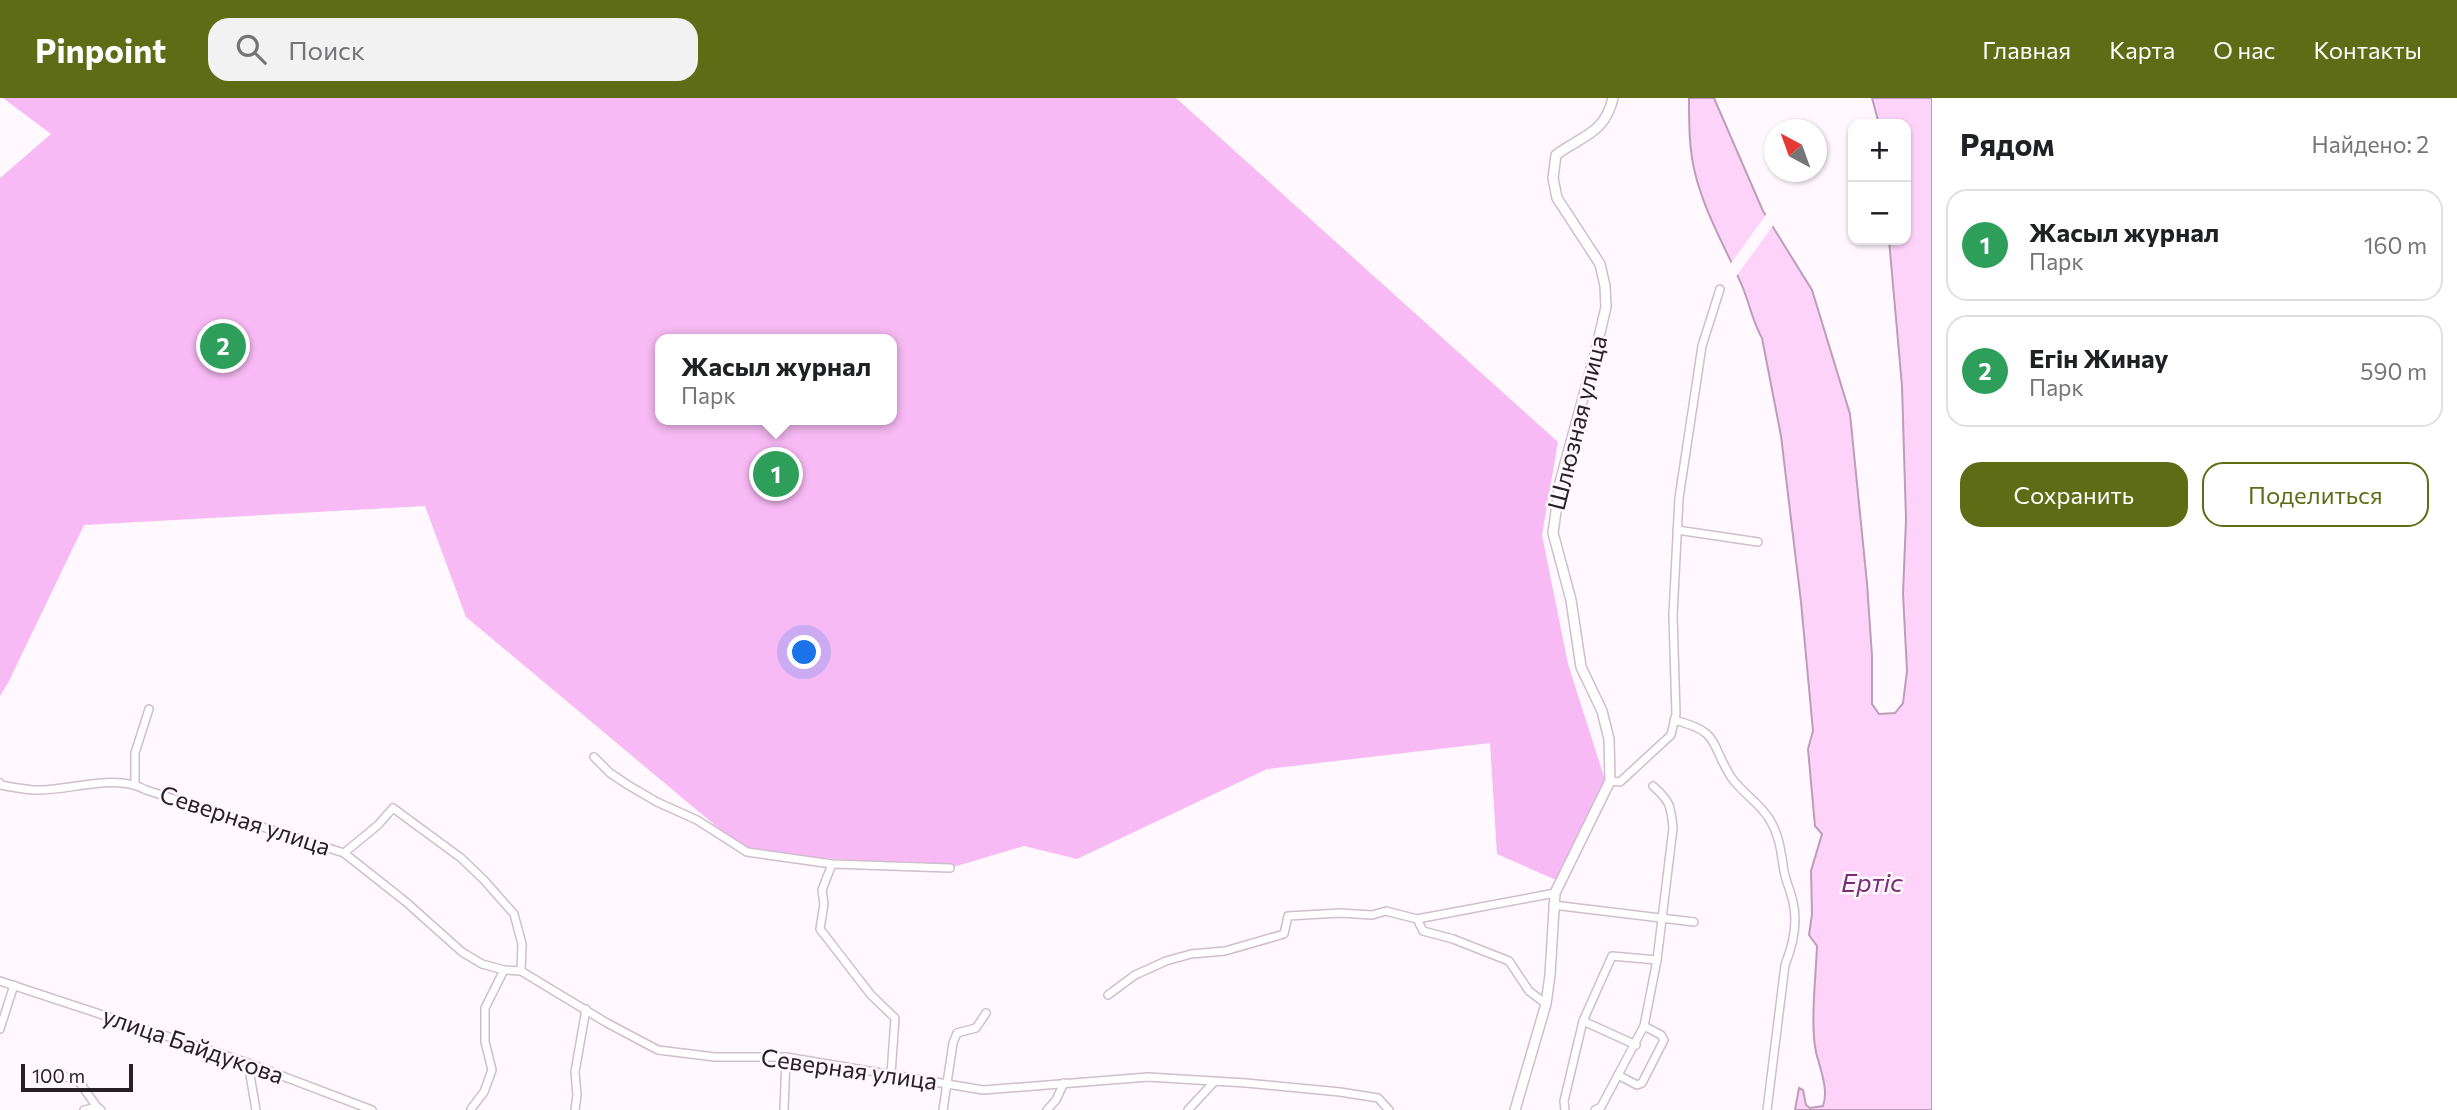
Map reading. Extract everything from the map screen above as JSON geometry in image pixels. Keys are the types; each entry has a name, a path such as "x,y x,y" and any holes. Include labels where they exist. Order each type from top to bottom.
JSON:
{"street":[{"name":"Шлюзная улица","path":"1515,1110 1546,1004 1555,893 1610,781 1609,739 1602,711 1581,667 1571,600 1553,533 1560,482 1606,307 1605,286 1600,264 1558,198 1553,178 1556,155 1591,135 1601,125 1613,98"},
{"path":"1610,781 1620,782 1671,735 1676,715 1674,591 1679,498 1702,346 1720,289"},
{"path":"1677,530 1758,542"},
{"path":"135,783 135,753 149,709"},
{"path":"1674,720 1705,731 1730,775 1769,818 1780,842 1784,873 1795,914 1793,946 1786,965 1767,1110"},
{"path":"594,757 610,773 628,785 697,820 747,852 832,864 950,867"},
{"name":"Северная улица","path":"0,783 35,790 135,783 146,790 344,853 406,902 461,952 482,964 521,971 658,1050 715,1057 786,1057 983,1090 1148,1077 1340,1092 1378,1098 1389,1110"},
{"path":"1595,1110 1601,1107 1644,1027 1657,960 1673,828 1671,807 1667,798 1653,786"},
{"path":"344,853 378,825 393,808 461,858 514,914 522,944 521,971"},
{"path":"832,864 821,890 824,904 820,929 871,995 895,1018 891,1074"},
{"path":"1108,995 1135,975 1166,961 1191,954 1224,951 1284,934 1288,916 1372,915 1386,911 1417,919 1555,893"},
{"path":"1553,905 1694,922"},
{"path":"1417,919 1423,931 1453,939 1509,961 1529,991 1546,1004"},
{"path":"1565,1110 1564,1101 1583,1021 1612,956 1657,960"},
{"path":"471,1109 484,1092 492,1070 485,1042 485,1008 504,970"},
{"name":"улица Байдукова","path":"0,981 248,1063 372,1110"},
{"path":"0,1029 14,985"},
{"path":"575,1110 575,1072 586,1009"},
{"path":"943,1110 957,1033 976,1028 986,1013"},
{"path":"1583,1021 1636,1045"},
{"path":"1618,1075 1637,1085 1642,1083 1664,1040 1661,1035 1644,1027"},
{"path":"784,1110 786,1057"},
{"path":"248,1063 256,1110"},
{"path":"62,1074 80,1083 99,1108 84,1110"},
{"path":"1188,1110 1214,1082"},
{"path":"1047,1110 1056,1100 1064,1083"}],"shaded area":[{"path":"3,98 1176,98 1558,442 1542,535 1568,664 1605,780 1556,880 1497,854 1490,743 1267,769 1077,859 1024,846 950,868 747,852 466,617 425,506 84,525 0,696 0,178 51,134"}],"water":[{"name":"Ертіс","path":"1689,98 1714,98 1763,211 1812,290 1850,414 1867,583 1872,704 1879,714 1895,713 1903,703 1907,671 1903,594 1906,519 1902,386 1889,245 1911,245 1911,119 1878,119 1872,98 1932,98 1932,1110 1795,1110 1799,1088 1803,1090 1806,1105 1810,1108 1823,1106 1825,1099 1813,1028 1817,946 1809,935 1812,914 1811,871 1822,834 1815,826 1808,749 1813,731 1801,602 1781,436 1762,338 1699,188 1689,126"}],"pier":[{"path":"1768,212 1775,223 1735,278 1729,266"}],"place":[{"name":"Егін Жинау","path":"223,346"},
{"name":"Жасыл журнал","path":"776,474"}]}
